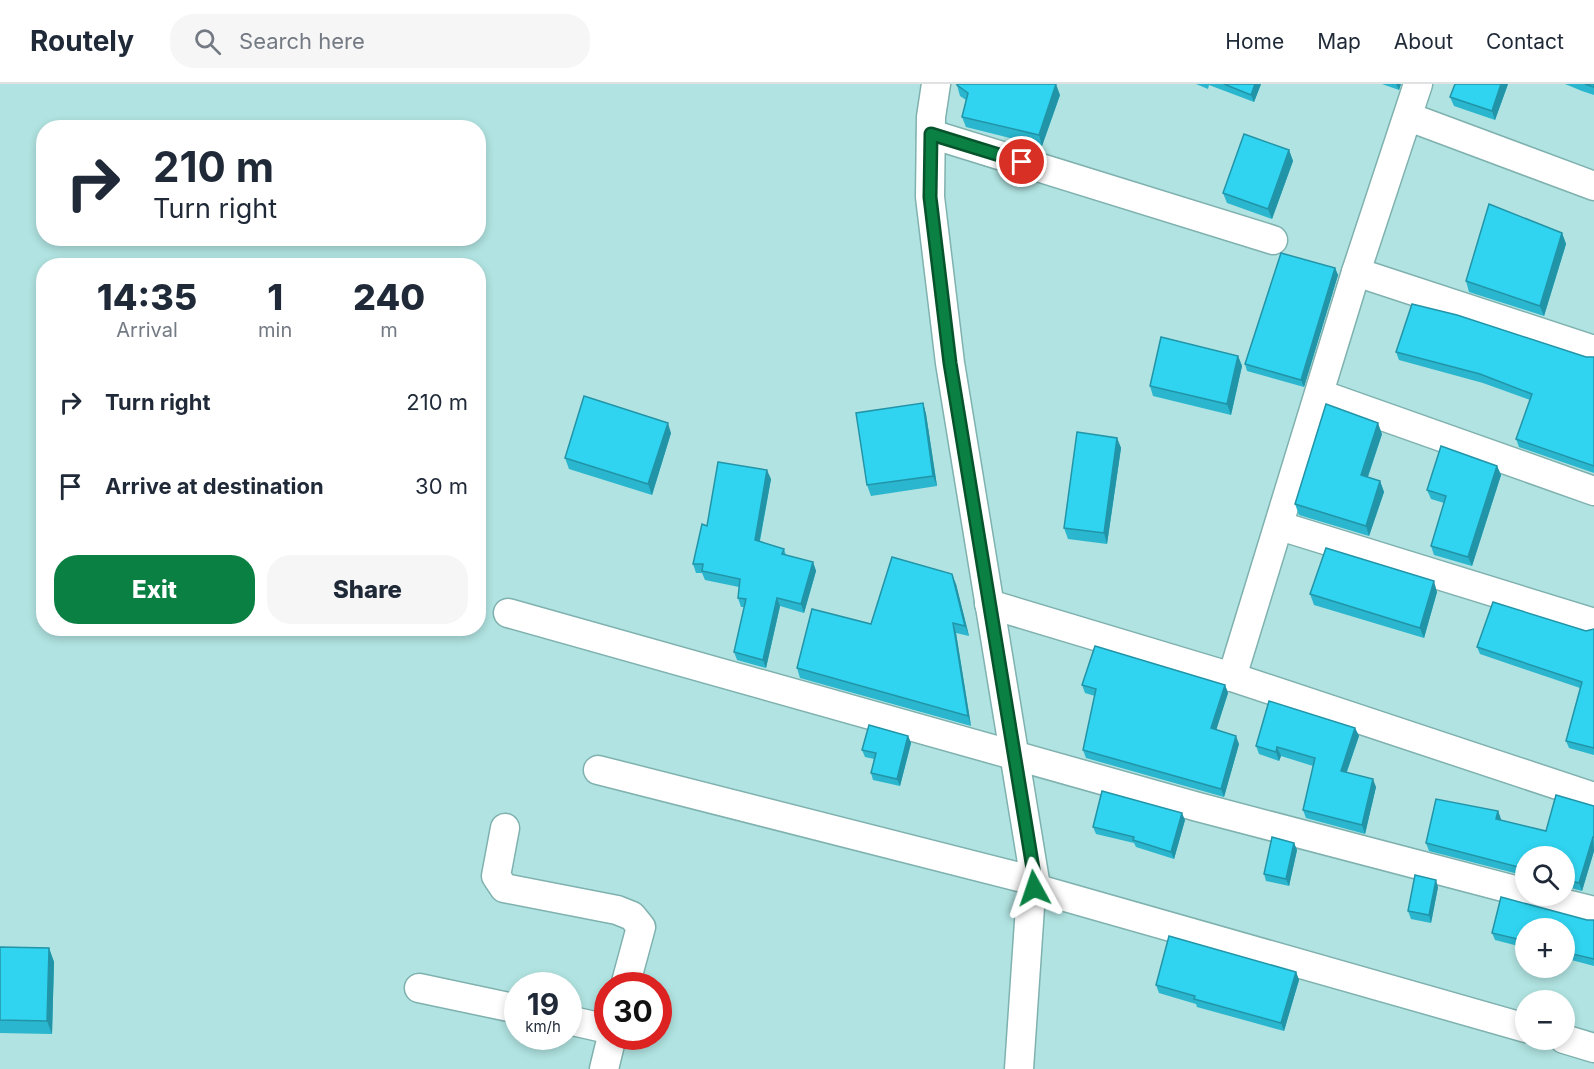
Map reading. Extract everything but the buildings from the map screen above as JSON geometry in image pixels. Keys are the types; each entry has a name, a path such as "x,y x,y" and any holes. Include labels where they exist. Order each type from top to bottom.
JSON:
{"street":[{"path":"936,84 931,134 930,197 950,363 1034,884 1019,1069"},
{"path":"1232,677 1356,272 1418,84"},
{"path":"1409,117 1594,186"},
{"path":"931,134 1273,240"},
{"path":"1356,272 1594,350"},
{"path":"1320,394 1594,491"},
{"path":"1280,526 1594,623"},
{"path":"989,604 1232,677 1594,796"},
{"path":"508,613 1014,755 1515,890"},
{"path":"598,770 1034,884 1515,1025"},
{"path":"505,828 496,876 504,888 617,910 632,916 641,927 630,972"},
{"path":"1574,906 1594,911"},
{"path":"419,988 504,1006"},
{"path":"1575,1042 1594,1048"},
{"path":"604,1069 609,1050"}],"route":[{"path":"1022,162 931,134 930,197 950,363 1035,881 1034,888"}]}
